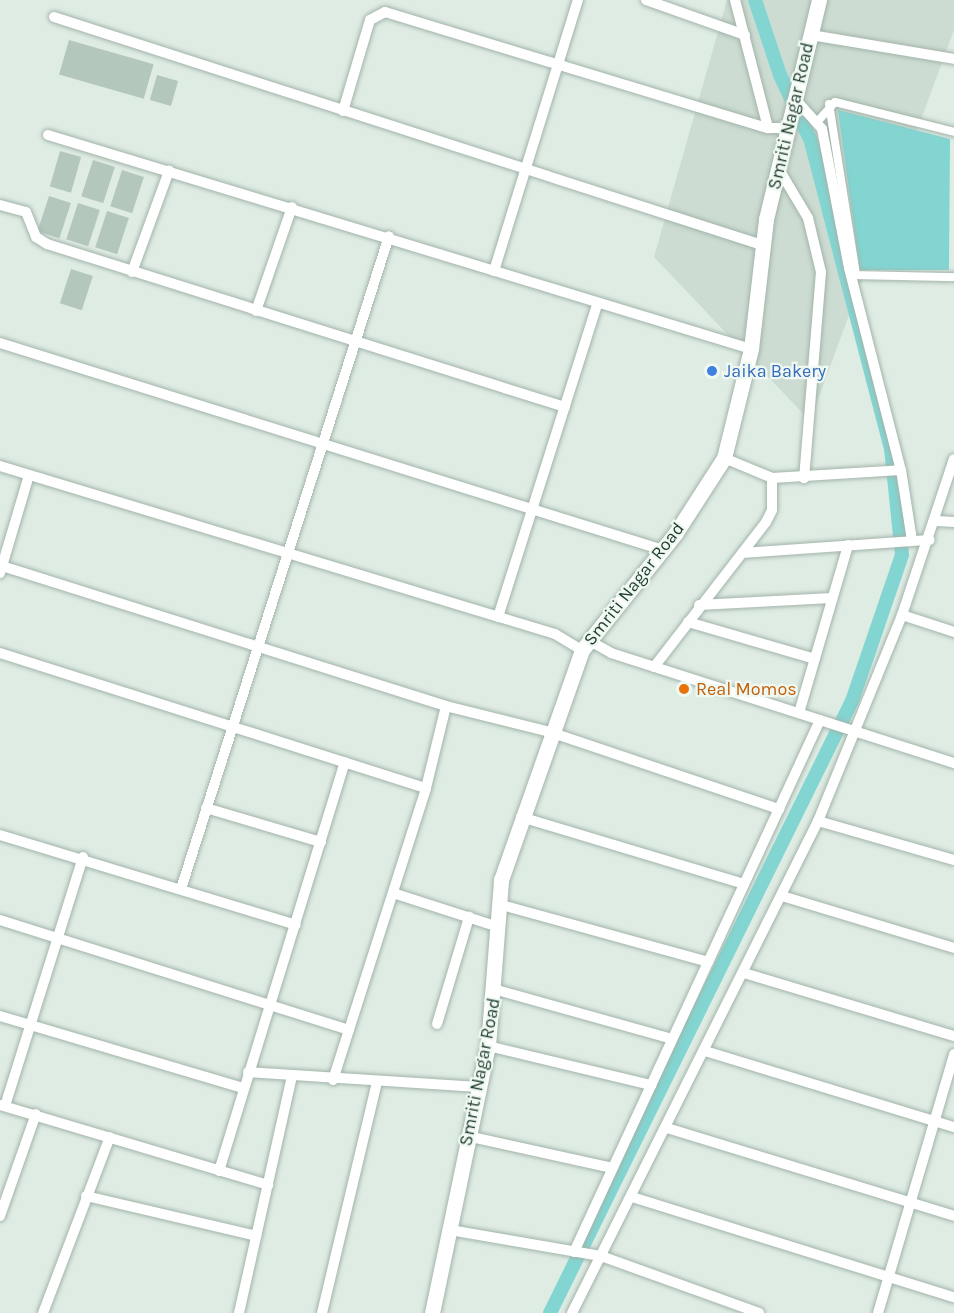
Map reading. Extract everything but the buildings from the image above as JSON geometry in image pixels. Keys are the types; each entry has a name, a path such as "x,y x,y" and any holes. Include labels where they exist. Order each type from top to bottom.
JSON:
{"main road":[{"name":"Smriti Nagar Road","path":"432,1313 467,1136 488,1046 496,990 498,904 521,816 550,732 585,645 663,550 724,458 751,349 762,245 819,0"}],"street":[{"path":"494,271 578,0"},
{"path":"646,0 745,35"},
{"path":"735,0 768,128"},
{"path":"343,111 376,13 397,13 768,128 789,128"},
{"path":"54,17 762,245"},
{"path":"810,35 954,59"},
{"path":"796,100 818,121 849,268 901,470 912,540"},
{"path":"829,104 844,103 954,132"},
{"path":"818,121 829,104"},
{"path":"829,104 856,275 954,277"},
{"path":"48,135 389,236 597,305 751,349"},
{"path":"132,272 169,171"},
{"path":"780,171 808,218 821,272 804,478"},
{"path":"0,205 26,212 36,237 47,244 565,407"},
{"path":"256,311 292,207"},
{"path":"181,889 256,645 289,552 389,236"},
{"path":"498,617 597,305"},
{"path":"0,344 322,447 663,550"},
{"path":"724,458 772,478 804,478 901,470"},
{"path":"572,1313 667,1128 818,821 857,732 903,615 937,520 954,459"},
{"path":"0,466 555,634 954,763"},
{"path":"29,475 1,569 256,645 446,706 550,732 779,809"},
{"path":"654,667 699,605 742,553 772,510 772,478"},
{"path":"937,520 954,522"},
{"path":"742,553 930,540"},
{"path":"799,713 848,545"},
{"path":"699,605 832,598"},
{"path":"903,615 954,632"},
{"path":"688,622 815,659"},
{"path":"0,653 426,788"},
{"path":"333,1080 426,788 446,706"},
{"path":"574,1252 820,720"},
{"path":"219,1171 345,762"},
{"path":"206,808 321,842"},
{"path":"521,816 744,884"},
{"path":"818,821 954,860"},
{"path":"0,835 83,858 296,925"},
{"path":"83,858 2,1105 268,1185"},
{"path":"393,893 498,927"},
{"path":"782,896 954,948"},
{"path":"498,904 708,962"},
{"path":"437,1024 469,917"},
{"path":"0,920 349,1030"},
{"path":"744,973 954,1036"},
{"path":"496,990 672,1039"},
{"path":"0,1016 243,1088"},
{"path":"488,1046 651,1085"},
{"path":"705,1051 954,1127"},
{"path":"878,1313 954,1054"},
{"path":"248,1072 333,1080 478,1087"},
{"path":"239,1313 292,1076"},
{"path":"322,1313 377,1082"},
{"path":"0,1216 5,1190 36,1114"},
{"path":"667,1128 954,1216"},
{"path":"467,1136 613,1168"},
{"path":"43,1313 110,1137"},
{"path":"86,1196 256,1236"},
{"path":"632,1197 954,1297"},
{"path":"450,1230 601,1256 759,1313"}],"shaded area":[{"path":"727,0 954,0 954,30 810,421 654,257"}],"water":[{"path":"838,110 950,139 949,270 860,270"}],"waterway":[{"path":"550,1313 852,701 902,555 891,449 810,139 780,75 755,0"}],"place":[{"name":"Jaika Bakery","path":"712,371"},
{"name":"Real Momos","path":"684,689"}]}
